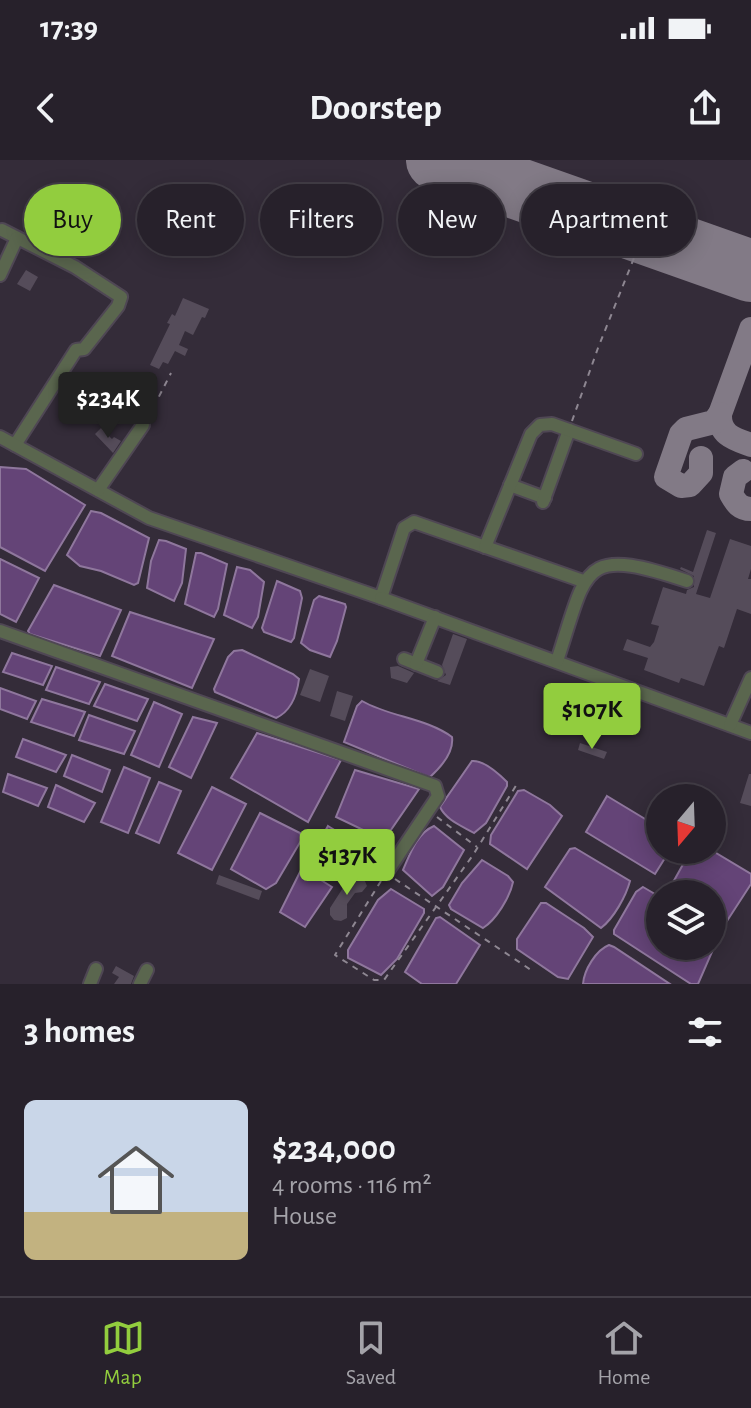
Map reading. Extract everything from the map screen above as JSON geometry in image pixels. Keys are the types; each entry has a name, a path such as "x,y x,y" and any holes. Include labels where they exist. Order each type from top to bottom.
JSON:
{"street":[{"path":"2,230 75,267 121,297 118,306 84,349 76,350 15,445"},
{"path":"0,275 17,238"},
{"path":"485,547 531,434 540,425 552,424 636,454"},
{"path":"98,490 143,425"},
{"path":"510,485 544,500 569,430"},
{"path":"0,437 149,518 435,617 751,733"},
{"path":"381,598 407,524 414,522 583,581"},
{"path":"557,661 583,581 595,568 608,564 633,565 687,581"},
{"path":"435,617 410,662 437,672"},
{"path":"0,631 435,786 438,796 387,872"},
{"path":"730,725 751,678"},
{"path":"90,984 96,969"},
{"path":"140,984 147,970"}],"path":[{"path":"569,430 635,256"},
{"path":"143,425 171,373"},
{"path":"517,784 477,848 436,908 384,980 374,980 335,955 387,872 436,908 534,972"},
{"path":"429,811 477,848"}],"shaded area":[{"path":"0,467 26,469 85,505 45,571 0,547"},
{"path":"91,511 101,513 149,538 138,583 134,585 80,566 67,555"},
{"path":"159,540 186,549 182,583 174,601 147,588 151,561"},
{"path":"196,553 227,564 214,617 185,604"},
{"path":"0,559 39,578 16,622 0,614"},
{"path":"237,567 250,570 264,582 258,617 252,628 224,615"},
{"path":"277,581 300,591 302,598 291,642 264,632 262,628"},
{"path":"54,585 121,610 100,656 28,631"},
{"path":"319,596 345,604 346,607 330,657 301,643 314,600"},
{"path":"130,612 214,639 192,688 112,656"},
{"path":"242,650 299,679 292,702 276,718 215,692 228,657 234,651"},
{"path":"12,653 52,666 43,685 3,672"},
{"path":"56,667 100,682 89,704 46,690"},
{"path":"105,684 148,699 137,721 94,706"},
{"path":"0,688 36,701 27,719 0,709"},
{"path":"42,699 85,712 74,736 31,722"},
{"path":"362,701 431,726 452,737 449,754 430,777 344,742 357,706"},
{"path":"154,702 182,714 159,767 131,755"},
{"path":"89,715 135,731 124,754 79,740"},
{"path":"193,717 217,723 191,778 169,767"},
{"path":"257,733 341,760 308,822 231,778"},
{"path":"23,739 66,755 56,772 16,757"},
{"path":"72,755 110,770 102,792 64,776"},
{"path":"472,761 486,765 507,782 486,823 474,833 450,819 440,807"},
{"path":"124,767 150,778 128,833 101,822"},
{"path":"355,770 419,789 384,840 336,817"},
{"path":"8,774 47,788 38,806 3,792"},
{"path":"159,782 181,791 159,843 136,833"},
{"path":"56,785 95,803 84,822 48,807"},
{"path":"212,787 246,804 212,870 178,853"},
{"path":"524,790 562,816 527,869 490,844 491,835 518,791"},
{"path":"607,796 646,820 646,864 661,864 655,874 586,832"},
{"path":"260,813 300,833 302,839 276,883 266,889 231,869"},
{"path":"328,826 362,847 337,875 309,860"},
{"path":"434,826 464,850 443,887 432,896 403,870 419,839"},
{"path":"575,848 630,881 619,906 601,928 545,887 570,849"},
{"path":"726,859 751,874 751,884 727,921 726,880 674,880 683,864 726,864"},
{"path":"482,860 513,882 502,908 483,928 449,905 462,883"},
{"path":"302,868 332,887 305,927 280,912"},
{"path":"643,887 646,889 646,955 614,934 636,892"},
{"path":"391,889 424,909 424,913 397,959 381,975 348,958 348,950 378,900"},
{"path":"541,903 546,903 593,937 568,979 558,977 517,949 517,939"},
{"path":"440,917 480,945 456,984 422,984 405,972 436,918"},
{"path":"609,945 670,984 583,984 592,961"},
{"path":"654,960 708,960 698,984 691,984"}],"building":[{"path":"26,270 38,277 30,291 17,284"},
{"path":"183,298 209,309 193,335 185,331 179,345 188,349 185,356 175,351 168,364 163,362 159,369 150,365 170,324 167,323 172,314 175,316"},
{"path":"101,428 112,439 121,441 113,453 95,434"},
{"path":"707,530 716,533 696,594 710,598 730,539 751,546 748,579 751,579 751,614 737,609 724,648 719,646 704,686 681,678 679,683 644,670 648,658 623,650 627,639 650,647 654,642 659,626 651,624 663,587 686,594 694,587 694,576 680,569 693,572"},
{"path":"453,634 467,639 450,685 437,681 446,675 442,665"},
{"path":"398,666 414,673 407,683 391,678 390,667"},
{"path":"310,669 329,676 320,702 300,695"},
{"path":"337,691 353,696 345,721 330,716"},
{"path":"580,743 607,752 604,759 578,750"},
{"path":"751,774 751,806 740,803"},
{"path":"374,844 383,848 375,868 366,864"},
{"path":"362,874 367,886 362,892 355,893 347,904 347,918 334,920 330,908 350,877"},
{"path":"219,875 262,891 259,900 216,884"},
{"path":"116,966 134,976 131,984 114,984 119,977 112,973"}],"taxiway":[{"path":"740,268 751,278"},
{"path":"751,329 720,414 725,431 751,445"},
{"path":"701,458 701,473 690,485 681,486 666,477 681,434 686,429 714,422 720,414"},
{"path":"743,471 735,477 731,494 739,505 751,509"}],"runway":[{"path":"437,160 751,271"}]}
